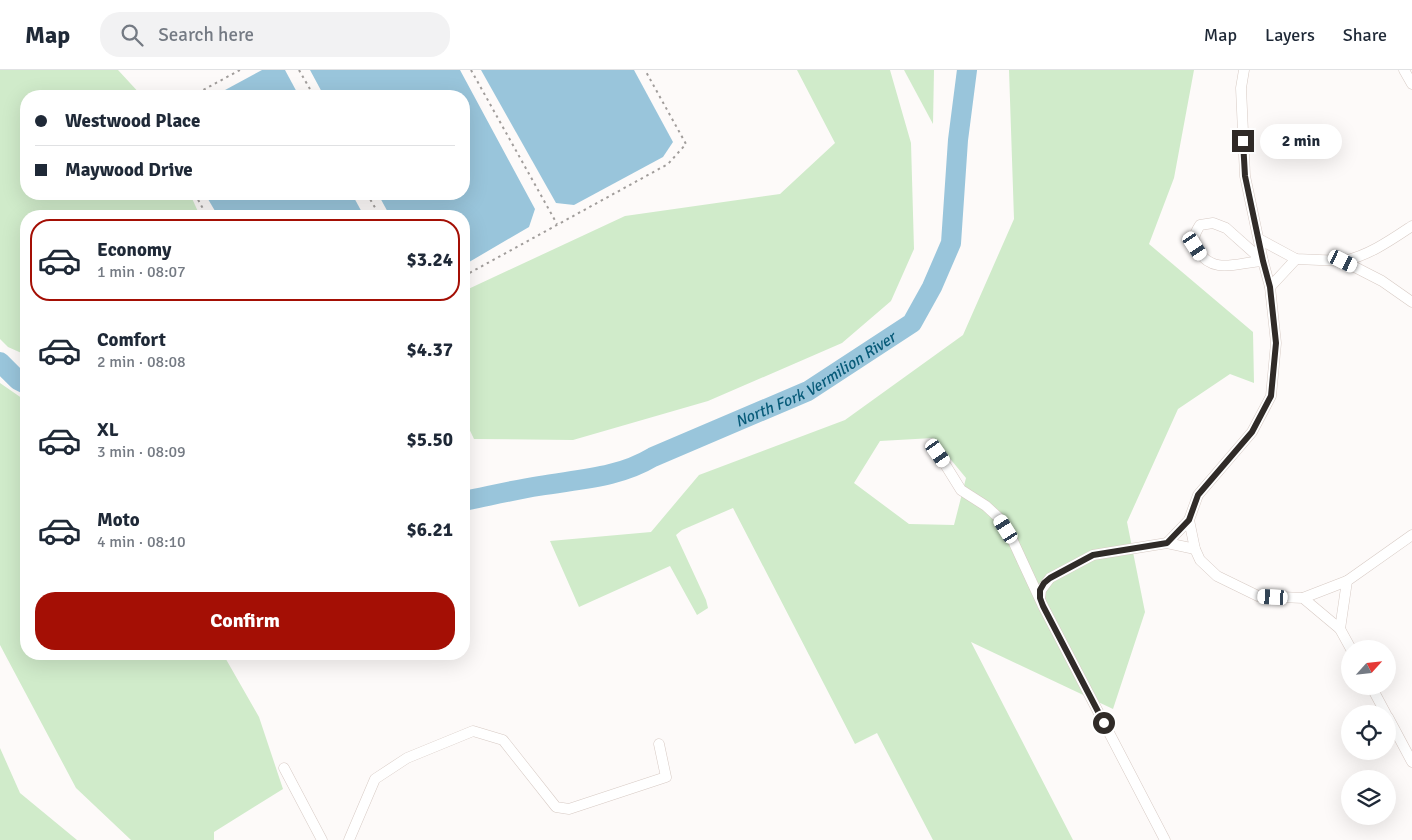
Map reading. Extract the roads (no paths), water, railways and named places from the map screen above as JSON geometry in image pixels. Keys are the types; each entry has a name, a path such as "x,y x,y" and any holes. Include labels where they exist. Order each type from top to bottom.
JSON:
{"street":[{"path":"1167,543 1189,520 1198,495 1252,432 1271,396 1276,343 1270,287 1245,176 1241,88 1244,70"},
{"path":"1404,70 1412,84"},
{"path":"1213,223 1220,225 1226,228 1263,261 1221,267 1203,259 1195,246 1194,235 1200,225 1213,223"},
{"path":"1258,239 1296,259 1343,261 1389,241 1412,226"},
{"path":"1270,287 1296,259"},
{"path":"1343,261 1382,281 1412,302"},
{"path":"938,453 960,490 986,506 998,517 1013,540 1040,598 1165,840"},
{"path":"1189,520 1195,549 1200,560 1217,576 1258,596 1303,598 1347,581 1412,535"},
{"path":"1040,598 1040,590 1050,578 1093,555 1167,543 1195,549"},
{"path":"1340,628 1347,581"},
{"path":"1303,598 1340,628 1346,640"},
{"path":"349,840 375,779 407,758 473,731 503,740 556,807 569,809 666,777 659,744"},
{"path":"1396,732 1412,762"},
{"path":"284,768 322,840"}],"water":[{"path":"262,70 285,70 296,90 225,90"},
{"path":"310,70 460,70 535,209 529,227 470,261 470,210 387,210 381,200 470,200 470,90 321,90"},
{"path":"481,70 634,70 673,142 663,157 574,205 556,203"},
{"path":"209,200 355,200 361,210 214,210"}],"waterway":[{"name":"North Fork Vermilion River","path":"470,500 598,477 640,464 808,391 912,323 932,287 951,243 958,140 967,70"},
{"name":"North Fork Vermilion River","path":"0,362 20,381"}]}
